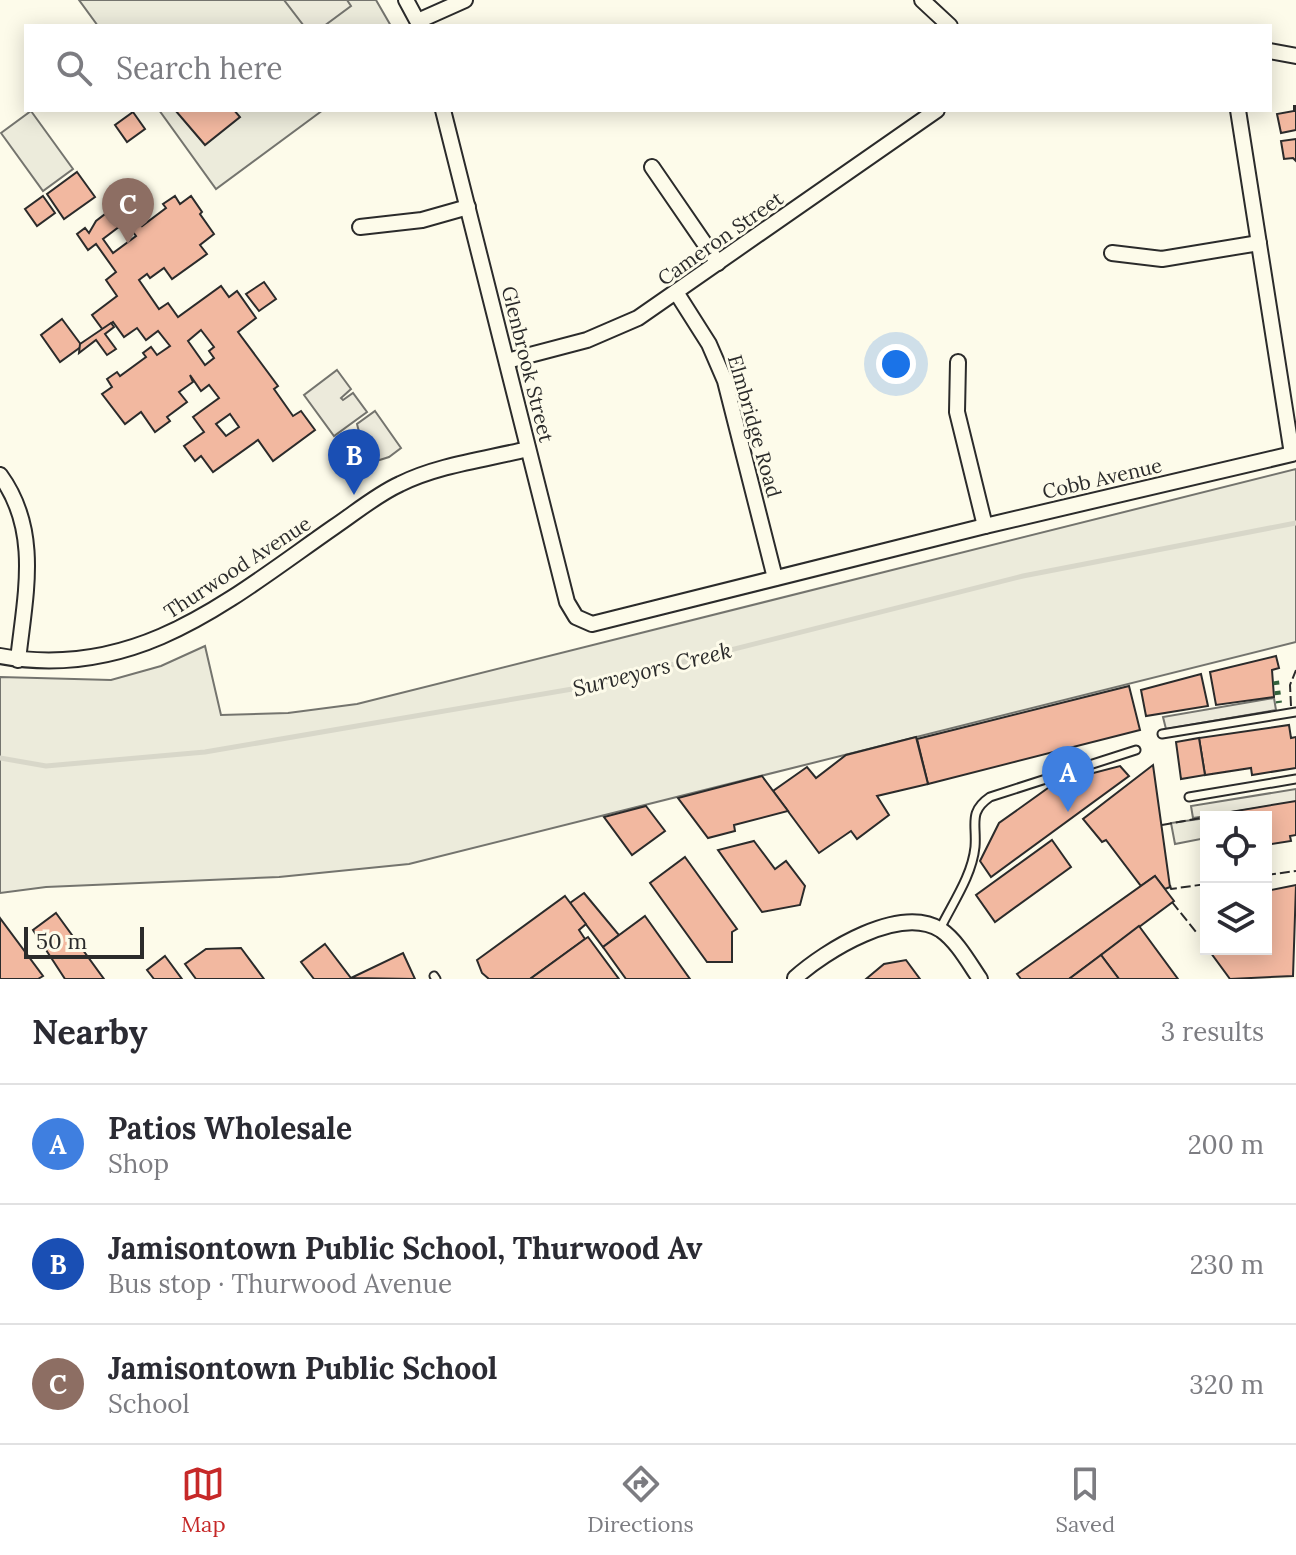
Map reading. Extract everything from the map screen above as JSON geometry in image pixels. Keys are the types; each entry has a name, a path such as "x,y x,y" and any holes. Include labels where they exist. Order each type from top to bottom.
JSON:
{"street":[{"path":"406,0 419,23 465,0"},
{"path":"922,0 948,24"},
{"path":"1272,51 1296,56"},
{"name":"Glenbrook Street","path":"444,112 567,602 574,615 583,622"},
{"name":"Cameron Street","path":"507,361 613,331 676,292 934,112"},
{"name":"Cobb Avenue","path":"583,622 599,624 985,526 1294,454 1238,112"},
{"path":"652,167 718,263"},
{"path":"360,227 422,220 468,207"},
{"path":"1112,253 1162,259 1259,243"},
{"name":"Elmbridge Road","path":"676,292 709,344 725,381 775,578"},
{"path":"958,362 957,412 985,526"},
{"name":"Thurwood Avenue","path":"0,656 18,660 70,661 103,657 163,638 210,613 399,484 528,449"},
{"path":"0,475 18,504 27,533 18,660"},
{"path":"795,978 842,943 876,931 919,923 940,929 980,979"}],"lane":[{"path":"1162,734 1296,712"},
{"path":"940,929 972,862 973,815 979,804 990,797 1136,750"},
{"path":"1189,797 1296,779"}],"shaded area":[{"path":"79,0 376,0 390,24 97,24"},
{"path":"284,0 347,0 351,6 327,24 302,24"},
{"path":"32,112 73,169 43,191 1,133"},
{"path":"160,112 320,112 216,189"},
{"path":"337,370 351,389 341,398 343,400 353,393 367,412 334,436 304,395"},
{"path":"375,411 401,448 389,457 367,464 357,424"},
{"path":"1296,469 1296,642 409,864 279,877 46,887 0,893 0,677 111,680 161,666 205,646 221,715 288,713 357,704"},
{"path":"1274,698 1276,710 1166,729 1163,717"},
{"path":"1296,789 1296,802 1238,811 1200,811 1200,817 1193,818 1191,806"},
{"path":"1200,819 1200,839 1175,844 1171,823"}],"building":[{"path":"1294,106 1296,130 1281,133 1277,114 1294,111"},
{"path":"133,112 145,129 127,142 115,125"},
{"path":"177,112 236,112 240,117 205,145"},
{"path":"1296,139 1296,161 1293,158 1284,159 1281,141"},
{"path":"77,172 95,197 64,219 47,194"},
{"path":"43,196 55,213 37,226 25,209"},
{"path":"175,196 180,204 191,196 214,234 200,245 207,254 172,279 164,268 150,278 147,274 139,280 159,309 168,303 178,317 221,286 229,297 237,291 256,318 238,332 278,386 274,389 293,416 301,411 315,430 273,461 258,440 213,472 201,456 195,461 184,446 204,432 193,417 219,398 209,385 201,391 190,375 193,382 179,392 187,402 167,417 170,421 155,432 141,412 125,424 102,394 112,387 107,379 117,372 120,376 146,357 143,353 151,347 157,355 170,346 158,331 146,340 137,328 124,337 113,322 103,330 92,315 117,296 106,280 116,272 96,244 88,250 77,234 85,228 89,233 96,221 109,211 120,226 103,239 113,253 136,236 130,228 139,222 142,226 166,208 163,204","holes":["201,330 214,347 209,351 214,358 205,365 188,341","230,414 239,427 226,436 216,424"]},
{"path":"264,282 276,299 259,311 246,294"},
{"path":"62,319 82,346 60,362 41,335"},
{"path":"111,323 114,327 105,334 116,349 107,355 96,340 79,353 80,344"},
{"path":"1276,656 1279,668 1272,670 1274,697 1216,705 1210,672"},
{"path":"1201,674 1208,706 1146,716 1141,690"},
{"path":"1129,686 1140,730 928,784 917,739"},
{"path":"1289,725 1291,738 1296,737 1296,768 1252,775 1251,768 1205,775 1199,738"},
{"path":"916,737 928,784 877,796 889,815 857,839 851,831 819,853 773,791 807,767 816,778 846,755"},
{"path":"1199,738 1205,775 1181,779 1176,742"},
{"path":"1153,765 1170,887 1165,889 1155,876 1141,886 1106,840 1102,842 1083,819"},
{"path":"1120,766 1129,776 991,877 980,861 999,823 1055,783"},
{"path":"762,776 788,811 734,825 735,831 708,838 678,798"},
{"path":"1296,801 1296,835 1290,836 1291,841 1272,844 1272,811 1236,811"},
{"path":"646,806 665,831 632,855 604,817"},
{"path":"1052,840 1071,867 995,922 976,895"},
{"path":"754,841 775,869 786,861 805,886 800,905 762,912 718,850"},
{"path":"685,857 737,929 732,932 732,962 707,962 650,883"},
{"path":"1155,876 1174,901 1069,979 1021,979 1017,974"},
{"path":"1296,885 1293,976 1230,979 1212,955 1272,955 1272,890"},
{"path":"584,893 619,935 603,947 570,903"},
{"path":"565,896 586,924 579,930 585,939 530,979 489,979 482,973 477,960"},
{"path":"56,913 104,979 65,979 33,930"},
{"path":"645,916 690,979 626,979 603,947"},
{"path":"0,918 43,976 38,979 0,979"},
{"path":"1139,926 1178,979 1119,979 1101,955"},
{"path":"588,937 619,979 530,979 585,939"},
{"path":"325,944 352,979 314,979 301,962"},
{"path":"241,948 264,979 196,979 185,964 206,949"},
{"path":"403,953 415,979 351,978"},
{"path":"1101,955 1119,979 1069,979"},
{"path":"165,956 182,979 154,979 147,970"},
{"path":"906,960 920,979 866,979 884,964"}],"waterway":[{"name":"Surveyors Creek","path":"0,758 46,766 205,752 584,687 1023,576 1296,523"}],"hedge":[{"path":"1276,681 1279,703"}],"fence":[{"path":"1291,706 1290,685 1296,670"},
{"path":"1162,825 1200,818"},
{"path":"1272,874 1296,871"},
{"path":"1170,885 1171,889 1200,885"},
{"path":"1172,902 1196,932"}],"place":[{"name":"Jamisontown Public School","path":"128,244"},
{"name":"Jamisontown Public School, Thurwood Av","path":"354,495"},
{"name":"Patios Wholesale","path":"1068,812"}]}
